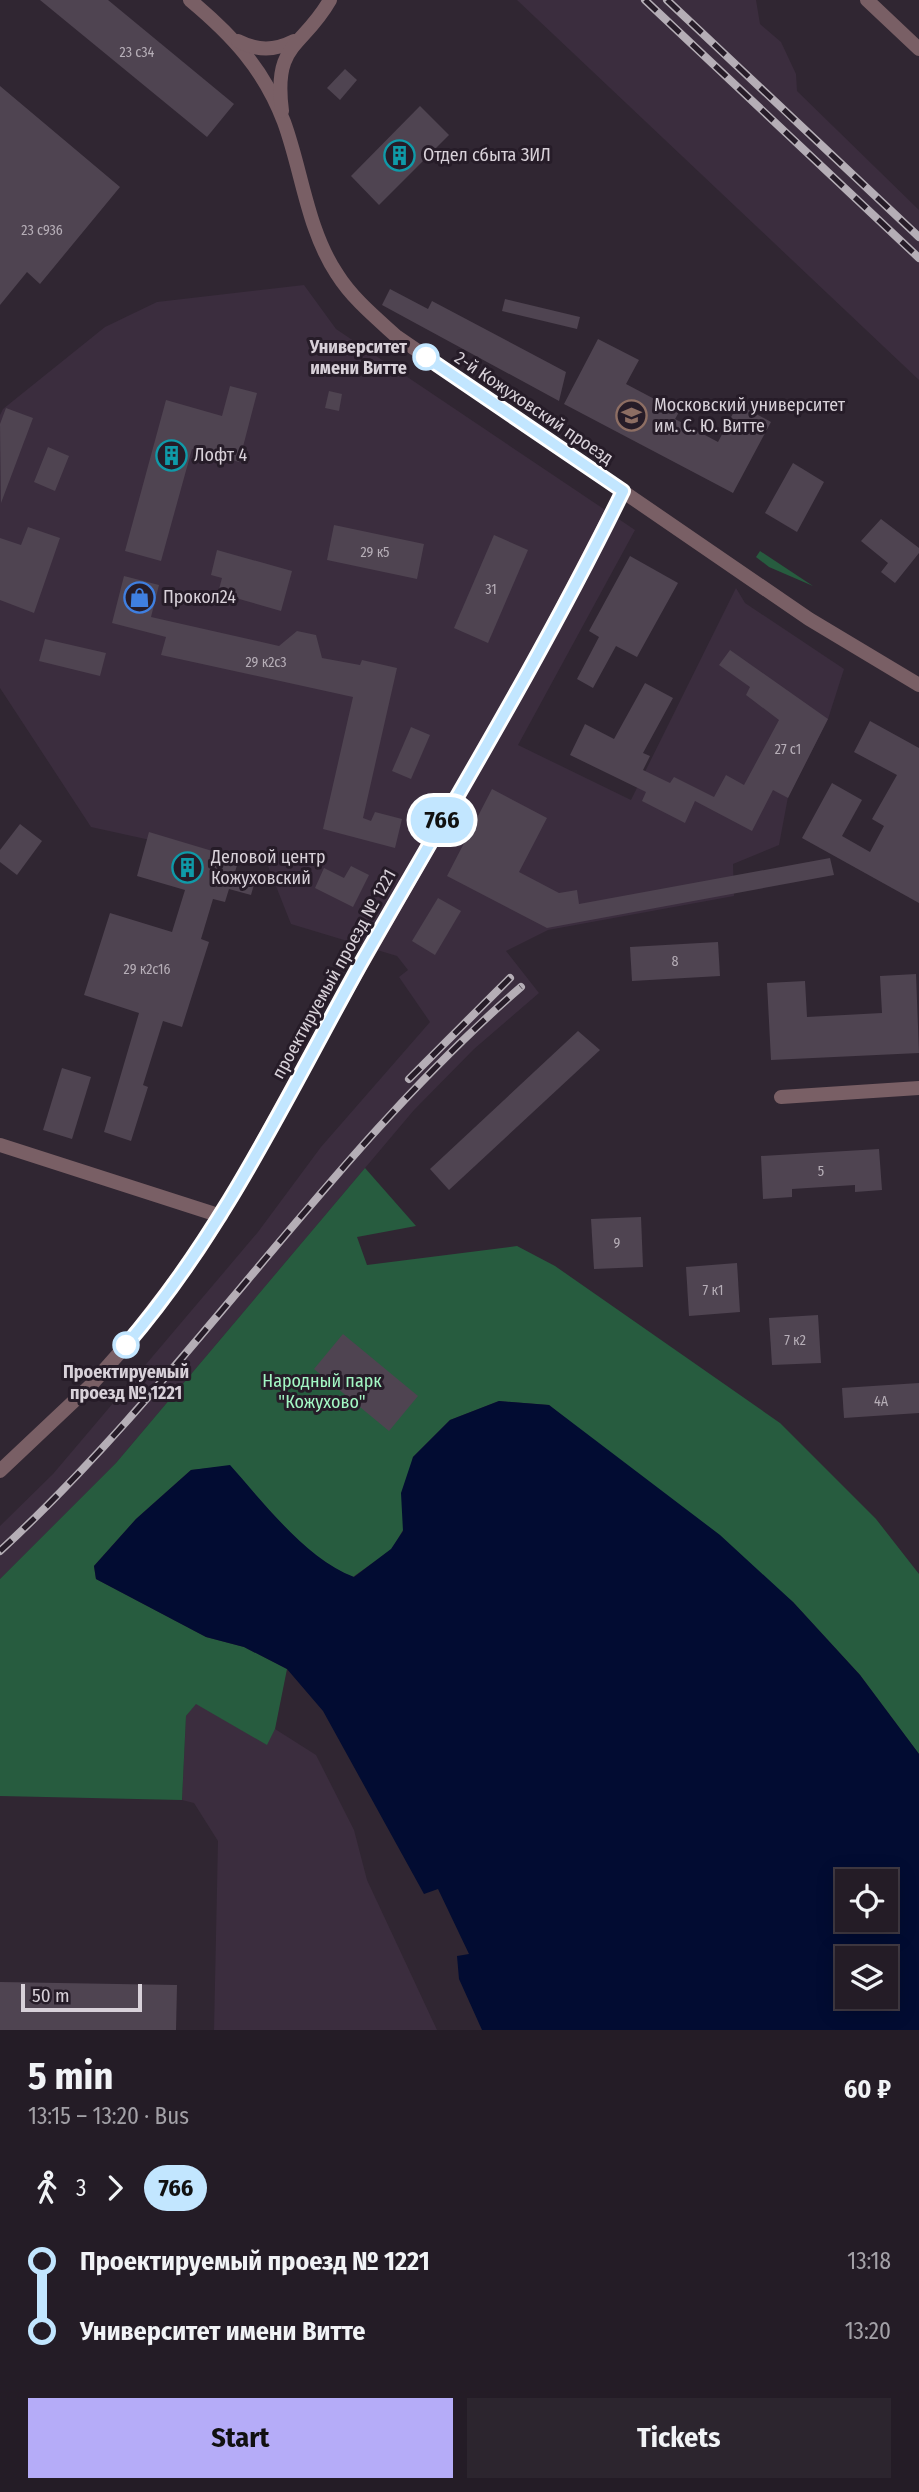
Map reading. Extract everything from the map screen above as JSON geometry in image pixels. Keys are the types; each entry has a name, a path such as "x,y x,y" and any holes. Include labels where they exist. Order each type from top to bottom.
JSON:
{"street":[{"name":"2-й Кожуховский проезд","path":"190,0 237,41 283,120 326,256 349,290 396,336 810,619 919,685"},
{"path":"283,120 279,86 281,67 296,41 330,0"},
{"path":"867,0 919,49"},
{"path":"237,41 261,50 281,48 296,41"},
{"name":"проектируемый проезд № 1221","path":"0,1471 91,1385 138,1331 186,1270 221,1216 529,671 623,491"},
{"path":"781,1097 919,1088"},
{"path":"0,1145 221,1216"}],"shaded area":[{"path":"517,0 756,0 760,24 781,42 796,74 797,91 919,210 919,380"},
{"path":"304,285 336,329 635,530 518,745 631,800 736,588 745,603 844,669 828,719 788,797 779,845 733,864 734,896 548,930 506,951 539,993 474,1049 414,1110 116,1463 0,1579 0,1526 53,1474 258,1232 321,1147 430,1022 399,977 408,970 397,956 291,924 268,866 91,827 0,688 0,415 3,409 105,327 157,302"},
{"path":"196,1703 266,1744 275,1729 316,1755 354,1830 367,1880 437,2030 214,2030 218,1841 194,1803 182,1800 186,1716"}],"green space":[{"path":"760,551 813,586 769,567 756,557"},
{"name":"Народный парк \"Кожухово\"","path":"365,1168 416,1226 357,1237 367,1265 517,1246 555,1266 780,1423 876,1519 919,1574 919,1754 860,1675 793,1602 549,1405 499,1401 450,1420 413,1457 403,1530 392,1549 353,1577 336,1569 302,1544 230,1466 191,1470 136,1519 94,1566 96,1579 206,1637 244,1647 287,1669 275,1729 267,1745 196,1704 186,1716 182,1800 0,1796 0,1579 116,1463"}],"water":[{"path":"499,1401 549,1405 720,1535 793,1602 860,1675 919,1754 919,2030 482,2030 459,1979 457,1956 469,1954 438,1889 424,1894 323,1711 287,1669 244,1647 206,1637 96,1579 94,1566 136,1519 191,1470 230,1465 303,1544 319,1558 354,1577 391,1549 403,1531 401,1493 413,1457 450,1420"}],"building":[{"path":"40,0 108,0 234,104 207,137"},
{"path":"345,69 357,80 340,100 327,88"},
{"path":"0,86 120,187 40,284 27,272 0,305"},
{"name":"Отдел сбыта ЗИЛ","path":"420,106 449,135 379,205 351,176"},
{"path":"390,289 428,309 432,301 566,372 559,401 382,305"},
{"path":"505,299 580,317 577,329 502,311"},
{"name":"Московский университет им. С. Ю. Витте","path":"598,339 639,360 626,384 679,412 675,419 718,442 738,404 771,422 733,493 564,404"},
{"name":"Лофт 4","path":"230,386 257,393 239,462 192,449 161,561 125,551 166,400 222,416"},
{"path":"329,391 342,394 339,411 325,408"},
{"path":"6,408 33,418 1,503 0,424"},
{"path":"48,447 69,456 55,491 34,482"},
{"path":"793,463 824,482 797,532 765,513"},
{"path":"881,519 919,548 919,553 895,583 881,572 888,563 861,541"},
{"path":"334,525 424,544 417,579 327,560"},
{"path":"28,527 60,538 34,613 0,600 0,538 21,545"},
{"path":"494,535 528,550 488,643 454,628"},
{"path":"217,550 292,571 281,611 218,593 222,578 211,575"},
{"path":"630,556 678,583 637,657 616,646 593,688 577,679 599,637 589,631"},
{"path":"124,576 159,585 151,617 279,646 297,631 316,635 322,658 360,665 362,660 397,668 363,818 371,821 375,812 402,819 395,848 323,829 353,697 161,655 166,637 112,623"},
{"path":"45,639 106,653 100,676 39,661"},
{"path":"730,650 828,719 788,798 773,790 752,831 695,801 685,823 642,801 646,792 570,755 585,724 614,739 645,683 673,698 643,753 650,756 643,770 670,783 674,777 714,797 726,775 744,785 779,720 746,695 750,687 719,665"},
{"path":"870,721 919,748 919,903 802,838 832,783 862,800 842,836 870,852 884,826 872,819 897,775 854,752"},
{"path":"411,727 430,735 411,779 392,771"},
{"path":"492,789 547,818 519,872 559,893 577,890 579,904 830,858 834,875 547,928 447,876"},
{"path":"20,824 42,841 17,875 0,862 0,850"},
{"path":"149,832 239,859 234,875 255,881 251,895 229,889 225,902 213,899 201,939 209,942 182,1027 163,1021 143,1085 148,1087 131,1141 104,1132 139,1013 84,995 110,913 172,932 185,890 137,876"},
{"path":"351,866 369,875 353,907 315,888 324,868 344,878"},
{"path":"438,898 461,911 435,955 412,941"},
{"path":"718,942 720,976 632,981 630,947"},
{"path":"916,974 919,1053 771,1060 767,983 805,981 807,1017 882,1013 880,976"},
{"path":"578,1031 600,1050 449,1190 430,1169"},
{"path":"62,1068 91,1077 72,1139 43,1130"},
{"path":"879,1149 882,1190 855,1192 855,1185 792,1189 792,1197 763,1199 761,1156"},
{"path":"641,1217 643,1267 594,1269 591,1219"},
{"path":"737,1263 740,1312 689,1316 686,1267"},
{"path":"818,1315 821,1363 772,1365 769,1318"},
{"path":"343,1334 418,1396 389,1431 314,1369"},
{"path":"919,1383 919,1413 844,1418 842,1388"},
{"path":"0,1982 177,1985 176,2030 0,2030"}],"railway":[{"path":"645,0 919,258"},
{"path":"667,0 919,237"},
{"path":"409,1079 510,978"},
{"path":"0,1551 69,1484 134,1413 384,1122 451,1052 521,987"}],"bus line":[{"name":"766","path":"126,1345 186,1270 239,1185 480,753 529,671 623,491 426,357"}],"place":[{"name":"Отдел сбыта ЗИЛ","path":"400,155"},
{"name":"Университет имени Витте","path":"426,357"},
{"name":"Московский университет им. С. Ю. Витте","path":"631,415"},
{"name":"Лофт 4","path":"171,455"},
{"name":"Прокол24","path":"140,597"},
{"name":"Деловой центр Кожуховский","path":"188,867"},
{"name":"Проектируемый проезд № 1221","path":"126,1345"}]}
